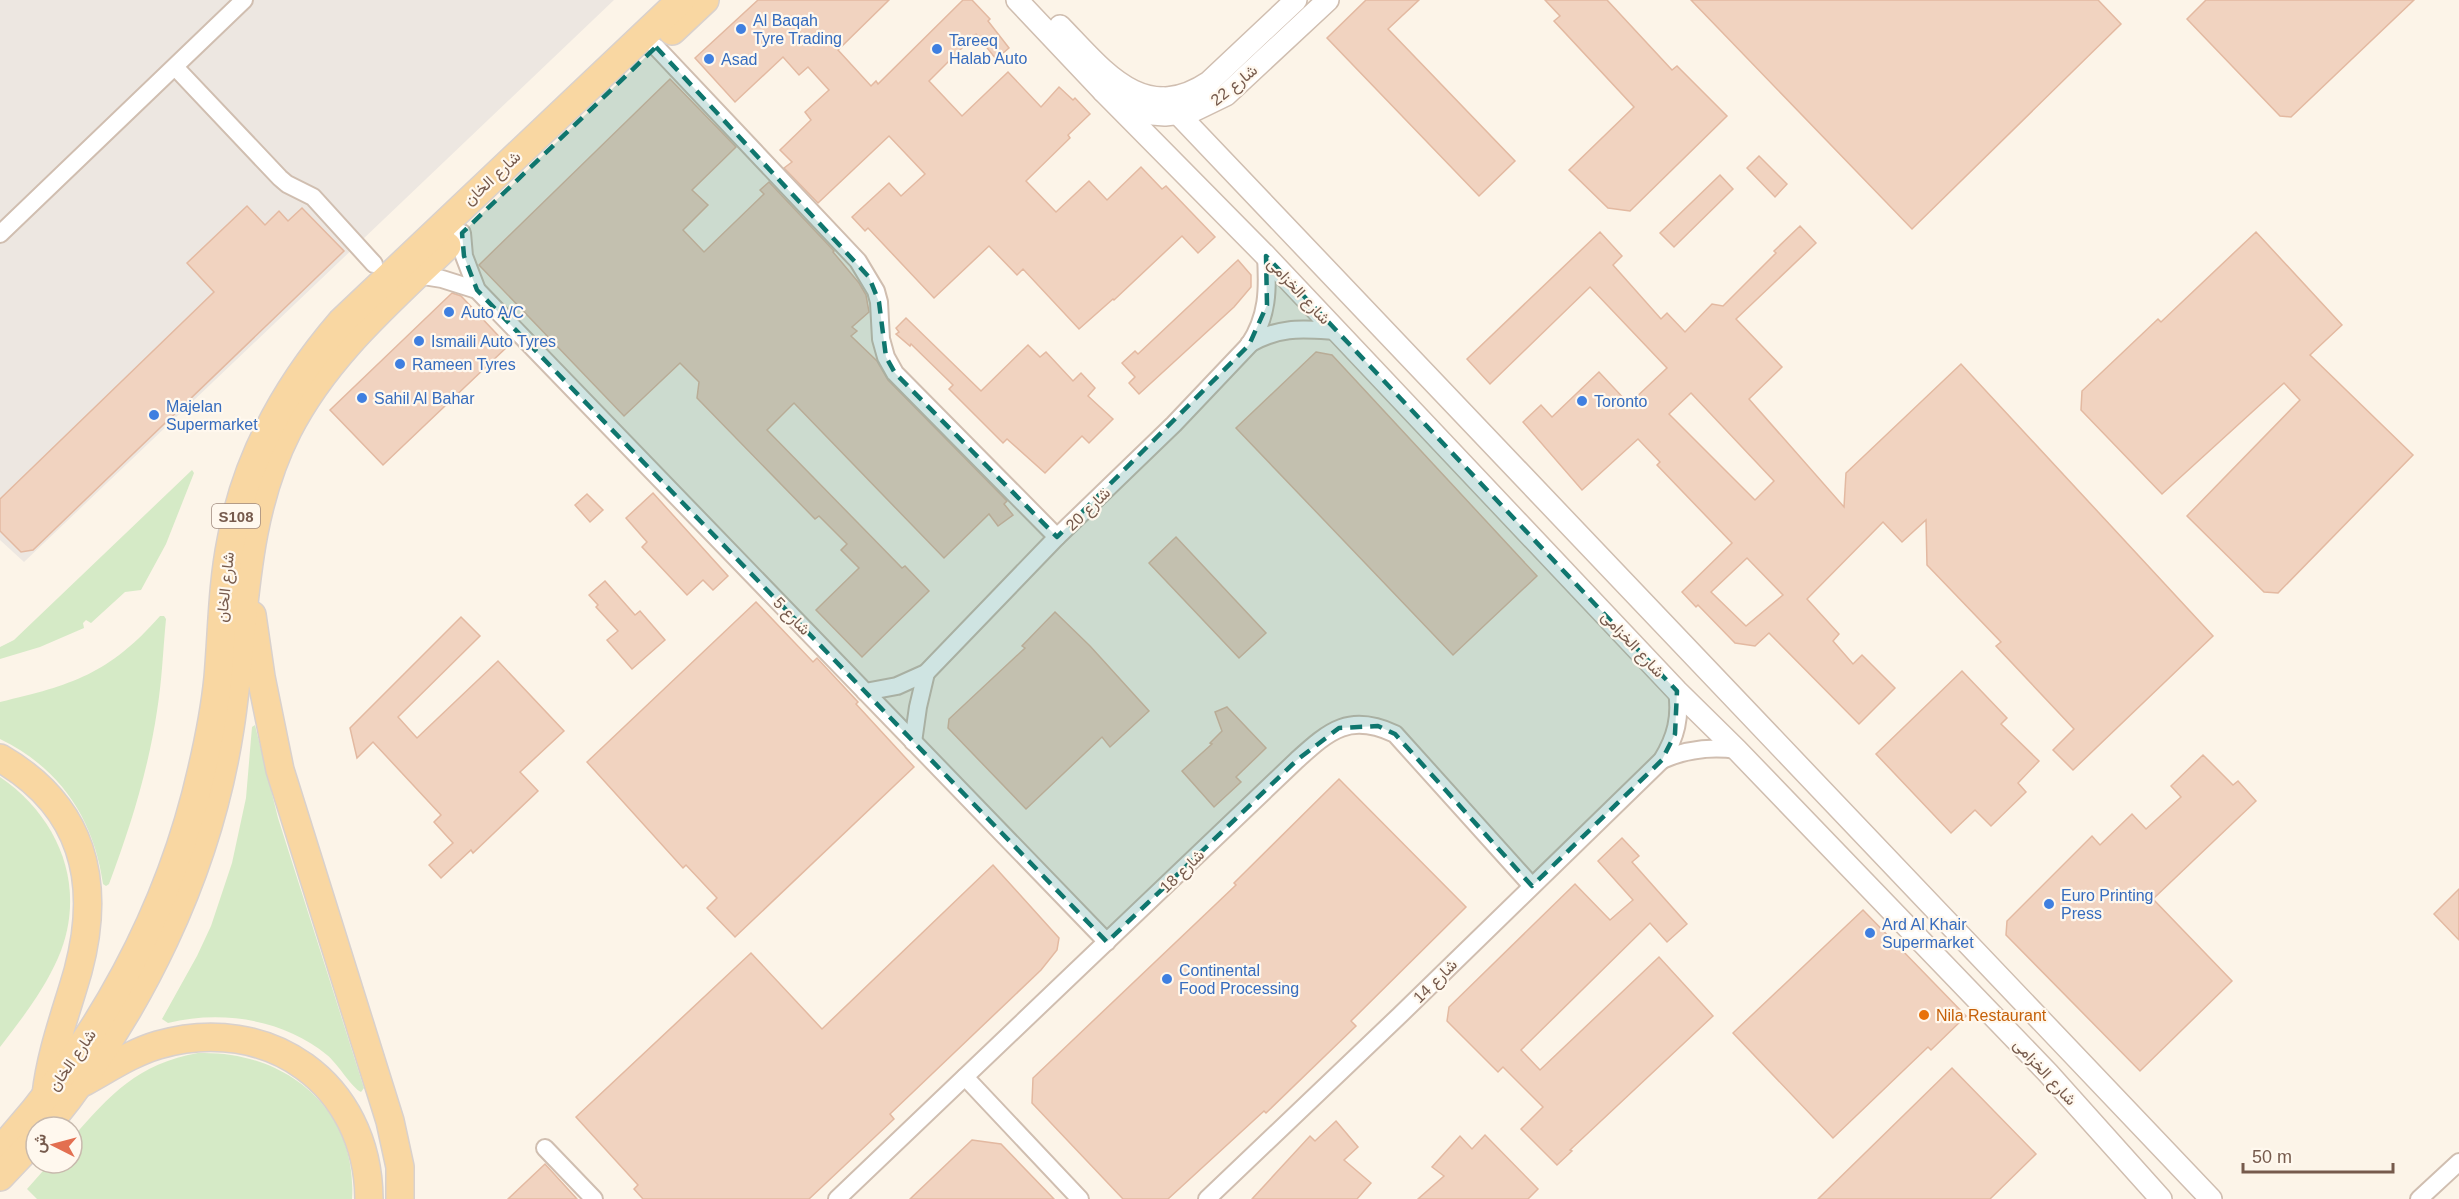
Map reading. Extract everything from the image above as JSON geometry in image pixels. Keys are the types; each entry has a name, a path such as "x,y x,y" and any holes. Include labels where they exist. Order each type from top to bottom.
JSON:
{"main road":[{"name":"شارع الخان","path":"0,1150 46,1097 73,1061 121,983 151,921 176,858 199,781 211,725 218,680 226,572 238,511 257,452 285,396 302,370 341,322 681,0"},
{"name":"شارع الخان","path":"55,1115 78,1086 138,992 169,929 195,863 212,808 230,728 246,573 256,515 287,431 336,357 355,335 705,0"},
{"path":"246,573 261,677 280,770 390,1121 400,1167 400,1199"},
{"path":"0,758 36,782 57,806 74,834 87,875 88,918 85,939 78,970 52,1053 46,1097"},
{"path":"78,1086 137,1052 178,1040 230,1039 261,1045 281,1052 315,1074 342,1105 353,1123 363,1152 369,1182 369,1199"},
{"path":"0,1177 24,1152"}],"street":[{"path":"0,234 244,0"},
{"name":"شارع 22","path":"1017,0 1103,92 1127,107 1140,111 1179,115 1204,108 1226,95 1328,0"},
{"name":"شارع 22","path":"1035,0 1117,82 1138,94 1163,98 1187,94 1209,82 1296,0"},
{"path":"656,47 858,261 869,276 879,302 881,339 886,357 895,373 1058,537"},
{"path":"175,67 280,178 287,184 313,196 374,264"},
{"name":"شارع الخزامى","path":"1103,92 1266,256 1677,691 1737,750 1975,1000 2048,1073 2161,1199"},
{"name":"شارع الخزامى","path":"1163,98 2211,1199"},
{"name":"شارع 5","path":"462,232 464,256 477,290 1107,942"},
{"name":"شارع 20","path":"865,692 897,686 926,673 1058,537 1174,424 1249,345 1258,331 1267,305 1266,256"},
{"name":"شارع 5","path":"417,275 442,279 477,290"},
{"name":"شارع 20","path":"1249,345 1274,332 1287,329 1336,331"},
{"path":"913,742 926,673"},
{"name":"شارع 14","path":"1207,1199 1662,760 1670,748 1677,727 1679,705 1677,691"},
{"name":"شارع 18","path":"837,1199 1322,738 1339,728 1358,724 1378,726 1395,734 1532,886"},
{"name":"شارع 14","path":"1662,760 1691,750 1706,748 1737,750"},
{"path":"1975,1000 1993,1005 2057,1070 2070,1070 2078,1060"},
{"path":"965,1077 1080,1199"},
{"path":"545,1148 594,1199"},
{"path":"2419,1199 2459,1162"}],"highlighted area":[{"path":"656,47 869,277 879,302 886,357 895,373 1057,537 1249,345 1267,305 1266,256 1677,691 1675,734 1662,760 1532,886 1395,734 1378,726 1339,728 1297,760 1107,942 477,290 464,256 462,233"}],"shaded area":[{"path":"0,0 614,0 24,562 0,540"}],"green space":[{"path":"192,470 194,473 166,544 141,590 125,592 91,623 86,620 83,623 84,628 40,647 0,659 0,647 14,640"},
{"path":"160,616 166,619 160,688 153,733 131,820 109,884 106,886 103,884 92,838 71,798 57,780 40,765 0,739 0,702 48,690 88,674 124,652"},
{"path":"255,725 278,818 364,1088 361,1092 353,1086 327,1055 310,1043 272,1026 230,1018 209,1017 168,1023 162,1019 211,926 232,863 246,798 252,727"},
{"path":"0,777 39,813 53,834 63,857 69,881 70,906 67,932 58,958 32,1004 0,1047"},
{"path":"198,1053 230,1055 259,1062 286,1074 310,1091 329,1112 343,1137 351,1166 352,1199 37,1199 27,1189 39,1175 84,1175 84,1125 127,1083 158,1065"}],"building":[{"path":"758,0 889,0 838,50 871,86 876,81 878,84 963,0 972,0 990,19 988,21 1009,48 996,59 976,34 929,81 962,116 1008,72 1041,107 1059,87 1073,100 1075,98 1090,114 1068,135 1070,138 1026,181 1056,212 1089,181 1107,200 1141,167 1162,189 1166,186 1215,237 1198,253 1182,236 1114,300 1079,329 1023,269 1017,275 989,246 934,298 868,228 865,231 852,217 889,183 901,196 925,174 889,136 818,203 784,168 792,162 780,150 811,120 805,112 829,90 808,67 799,75 783,57 735,102 695,58"},
{"path":"1366,0 1419,0 1388,29 1515,161 1479,196 1327,38"},
{"path":"1545,0 1607,0 1672,70 1677,66 1727,116 1630,211 1608,208 1569,170 1634,107 1554,21 1560,16"},
{"path":"1691,0 2098,0 2121,24 1912,229"},
{"path":"2206,0 2414,0 2291,117 2280,116 2187,19"},
{"path":"670,79 736,147 692,190 708,205 683,230 704,252 764,194 760,190 769,182 834,251 866,295 869,312 852,327 857,331 851,336 877,361 888,380 1007,501 1004,504 1013,515 998,526 989,514 944,558 794,403 767,430 902,568 905,566 929,591 862,657 816,610 859,568 841,550 847,544 819,516 815,519 697,398 699,382 680,363 624,416 479,265"},
{"path":"1759,156 1787,184 1775,197 1747,168"},
{"path":"1720,175 1733,189 1674,247 1660,233"},
{"path":"247,206 265,225 279,211 288,221 302,208 344,251 33,550 21,552 0,531 0,499 214,292 187,263"},
{"path":"1800,226 1816,243 1736,319 1782,367 1749,399 1844,507 1846,473 1961,364 2213,636 2073,770 2053,750 2074,729 1996,646 2001,642 1927,565 1926,520 1902,542 1883,522 1807,599 1839,634 1833,641 1853,664 1862,655 1895,688 1859,724 1769,633 1755,646 1735,643 1698,605 1696,607 1682,592 1732,543 1657,465 1660,462 1638,439 1582,490 1523,422 1541,405 1552,417 1599,372 1629,404 1667,368 1590,287 1490,384 1467,359 1600,232 1622,256 1613,265 1661,319 1667,313 1685,332 1712,304 1723,306 1776,253 1774,251","holes":["1691,393 1774,481 1755,500 1669,414","1747,558 1783,595 1746,626 1711,592"]},
{"path":"2256,232 2342,325 2310,355 2413,455 2278,593 2264,592 2187,516 2300,400 2284,383 2162,494 2081,410 2082,391 2158,319 2161,322"},
{"path":"1238,260 1251,275 1251,287 1234,307 1139,394 1129,383 1135,377 1122,363 1135,351 1138,354"},
{"path":"452,293 461,296 508,346 383,465 330,410"},
{"path":"906,318 981,391 1028,345 1040,357 1046,352 1073,381 1081,373 1095,388 1088,396 1113,419 1089,443 1082,436 1045,473 1007,439 1003,443 949,389 953,385 911,344 910,346 896,334 899,332 896,328"},
{"path":"1316,352 1332,355 1537,576 1453,655 1236,428"},
{"path":"653,493 728,576 713,590 703,580 687,595 642,547 647,542 626,518"},
{"path":"587,494 603,510 590,522 575,505"},
{"path":"1176,537 1266,633 1239,658 1149,563"},
{"path":"605,581 635,615 640,611 665,640 632,669 607,640 618,631 596,607 598,605 589,595"},
{"path":"756,602 813,662 817,658 914,767 735,937 707,908 717,898 686,865 683,868 587,762"},
{"path":"1055,612 1090,646 1149,711 1110,747 1102,737 1026,809 948,728 949,719 1025,648 1022,646"},
{"path":"461,617 480,636 398,717 417,738 498,661 564,731 520,772 538,791 473,853 471,850 441,878 429,865 453,843 434,822 441,815 373,742 357,758 350,728"},
{"path":"1962,671 2007,718 2001,724 2039,761 2018,783 2026,792 1991,826 1975,810 1951,833 1876,754"},
{"path":"1227,707 1266,748 1236,777 1241,782 1214,807 1182,771 1212,744 1210,743 1222,731 1215,712"},
{"path":"2203,755 2233,785 2238,781 2256,801 2153,899 2232,981 2140,1071 2006,935 2007,921 2092,836 2100,845 2132,814 2146,829 2181,797 2171,786"},
{"path":"1339,779 1466,907 1351,1021 1356,1026 1266,1113 1264,1111 1168,1199 1123,1199 1032,1103 1033,1078 1236,885 1234,883"},
{"path":"1622,838 1639,856 1632,862 1687,924 1667,942 1650,923 1521,1050 1540,1070 1659,957 1713,1016 1570,1150 1572,1151 1557,1165 1521,1129 1543,1107 1503,1067 1498,1072 1447,1021 1449,1007 1575,884 1610,920 1633,900 1598,861"},
{"path":"993,865 1059,938 1057,950 1041,970 890,1114 894,1119 809,1199 643,1199 634,1189 638,1185 576,1117 751,953 822,1029"},
{"path":"2459,889 2459,940 2434,914"},
{"path":"1863,910 1966,1016 1931,1050 1928,1047 1833,1138 1733,1033"},
{"path":"1952,1068 2036,1154 1990,1199 1818,1199"},
{"path":"1336,1121 1358,1147 1344,1160 1371,1183 1357,1199 1252,1199 1310,1136 1315,1141"},
{"path":"1485,1135 1538,1189 1528,1199 1418,1199 1444,1176 1432,1167 1460,1136 1472,1149"},
{"path":"972,1140 1001,1144 1054,1199 910,1199"},
{"path":"545,1164 577,1199 508,1199"}],"place":[{"name":"Al Baqah Tyre Trading","path":"741,29"},
{"name":"Tareeq Halab Auto","path":"937,49"},
{"name":"Asad","path":"709,59"},
{"name":"Auto A/C","path":"449,312"},
{"name":"Ismaili Auto Tyres","path":"419,341"},
{"name":"Rameen Tyres","path":"400,364"},
{"name":"Sahil Al Bahar","path":"362,398"},
{"name":"Toronto","path":"1582,401"},
{"name":"Majelan Supermarket","path":"154,415"},
{"name":"Euro Printing Press","path":"2049,904"},
{"name":"Ard Al Khair Supermarket","path":"1870,933"},
{"name":"Continental Food Processing","path":"1167,979"},
{"name":"Nila Restaurant","path":"1924,1015"}]}
